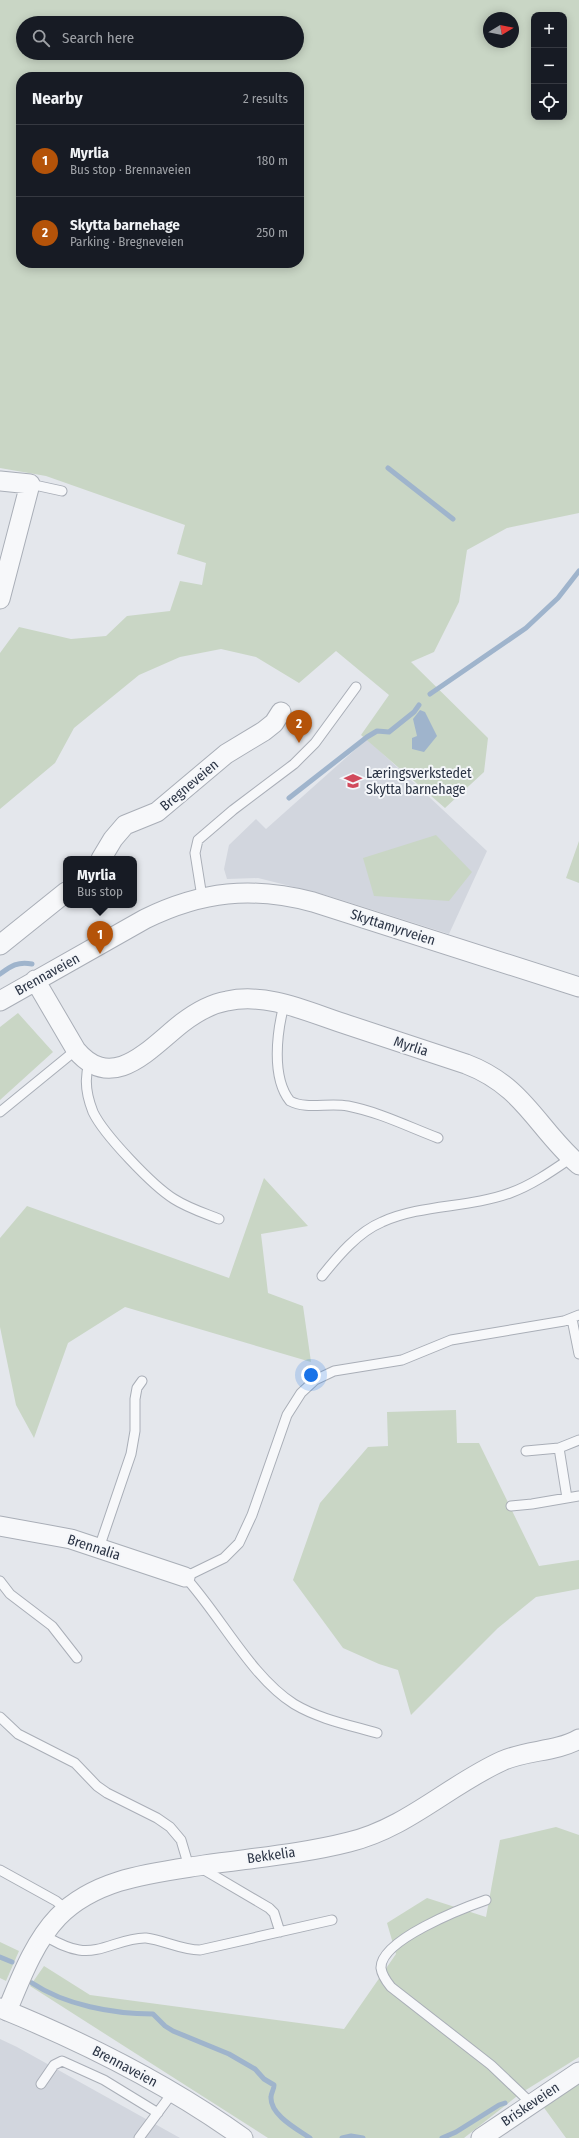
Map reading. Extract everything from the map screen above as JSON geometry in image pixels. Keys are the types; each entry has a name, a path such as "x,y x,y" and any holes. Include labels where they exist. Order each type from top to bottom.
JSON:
{"street":[{"path":"0,481 30,484 7,544 0,599"},
{"name":"Bregneveien","path":"103,856 113,839 125,825 157,812 216,762 274,723 281,712"},
{"name":"Skyttamyrveien","path":"202,897 249,893 300,898 356,914 579,987"},
{"path":"0,945 63,894"},
{"name":"Brennaveien","path":"0,1001 145,919 170,908 202,897"},
{"path":"35,980 76,1050 89,1064"},
{"name":"Myrlia","path":"89,1064 106,1069 124,1066 142,1055 193,1016 221,1002 251,999 284,1005 466,1064 491,1075 517,1095 575,1161"},
{"name":"Brennalia","path":"0,1526 49,1534 99,1548 185,1577"},
{"name":"Bekkelia","path":"4,2009 29,1963 58,1917 79,1900 108,1885 140,1876 332,1846 367,1837 396,1826 469,1779 504,1760 579,1739"},
{"name":"Brennaveien","path":"4,2009 92,2048 173,2092 243,2138"},
{"name":"Briskeveien","path":"481,2138 579,2072"}],"lane":[{"path":"30,484 62,491"},
{"path":"202,897 195,852 198,840 233,810 294,764 315,743 356,687"},
{"path":"284,1005 278,1036 278,1062 283,1088 290,1101 302,1105 334,1104 354,1108 438,1138"},
{"path":"0,1112 76,1050"},
{"path":"89,1064 86,1073 88,1092 94,1112 102,1125 133,1162 162,1191 186,1206 219,1219"},
{"path":"322,1276 348,1247 381,1222 402,1215 510,1193 575,1161"},
{"path":"377,1733 311,1713 293,1704 278,1692 248,1658 203,1596 185,1577 224,1558 239,1543 252,1515 287,1415 301,1393 315,1380 334,1370 402,1360 452,1340 575,1317 579,1354"},
{"path":"99,1548 131,1454 135,1431 135,1399 137,1388 142,1381"},
{"path":"526,1451 559,1448 579,1440"},
{"path":"559,1448 567,1498"},
{"path":"511,1506 579,1496"},
{"path":"0,1582 10,1594 52,1626 77,1658"},
{"path":"0,1717 18,1734 75,1763 97,1786 107,1794 158,1818 170,1827 181,1840 193,1867 269,1908 274,1913 280,1932"},
{"path":"0,1870 56,1901 67,1910"},
{"path":"486,1900 424,1926 389,1952 383,1961 381,1969 384,1979 391,1987 491,2065 531,2103"},
{"path":"45,1936 68,1948 80,1951 140,1938 159,1941 191,1950 200,1950 332,1920"},
{"path":"41,2084 54,2065 62,2061 104,2080 158,2113"},
{"path":"139,2138 173,2092"}],"shaded area":[{"path":"367,739 487,851 449,934 326,895 258,878 227,879 224,869 229,845 256,819 266,829"},
{"path":"0,2039 17,2047 180,2138 0,2138"}],"green space":[{"path":"0,0 579,0 579,513 507,528 467,550 459,602 434,652 411,662 488,738 484,772 445,808 361,735 389,695 336,651 299,683 256,657 221,649 180,657 139,675 74,728 55,763 0,809 0,653 19,627 71,639 106,636 127,616 170,611 180,581 202,585 206,563 177,554 185,525 46,476 0,468"},
{"path":"436,835 472,872 449,901 374,896 363,858"},
{"path":"579,841 579,883 566,878"},
{"path":"18,1013 53,1052 0,1100 0,1027"},
{"path":"264,1178 308,1226 261,1234 268,1293 303,1306 311,1362 125,1307 68,1343 34,1438 16,1405 0,1327 0,1238 27,1206 229,1278"},
{"path":"456,1410 457,1443 479,1443 539,1566 579,1560 579,1589 536,1597 498,1628 411,1715 398,1670 379,1664 343,1648 293,1580 320,1503 368,1447 388,1446 387,1412"},
{"path":"556,1827 579,1835 579,2057 521,2093 464,2138 268,2138 30,1986 44,1966 90,1995 344,2029 396,1954 387,1923 427,1898 486,1917 500,1840"},
{"path":"0,1942 19,1951 6,1981 0,1978"},
{"path":"579,2082 579,2138 566,2138 542,2105"}],"water":[{"path":"420,710 425,712 437,736 424,752 412,749 412,738 417,736 413,719"}],"waterway":[{"path":"388,468 453,519"},
{"path":"430,694 526,628 558,598 579,571"},
{"path":"289,798 367,737 377,731 389,732 414,712 419,705"},
{"path":"0,974 15,965 23,963 32,964"},
{"path":"0,1957 12,1962"},
{"path":"32,1983 59,1997 90,2007 138,2014 153,2014 165,2026 173,2031 229,2054 255,2069 264,2079 274,2085 271,2094 272,2104 279,2116 310,2138"},
{"path":"442,2138 456,2132 499,2105 505,2103"},
{"path":"342,2138 351,2136 363,2138"}],"place":[{"name":"Skytta barnehage","path":"299,743"},
{"name":"Læringsverkstedet Skytta barnehage","path":"353,781"},
{"name":"Myrlia","path":"100,954"}]}
